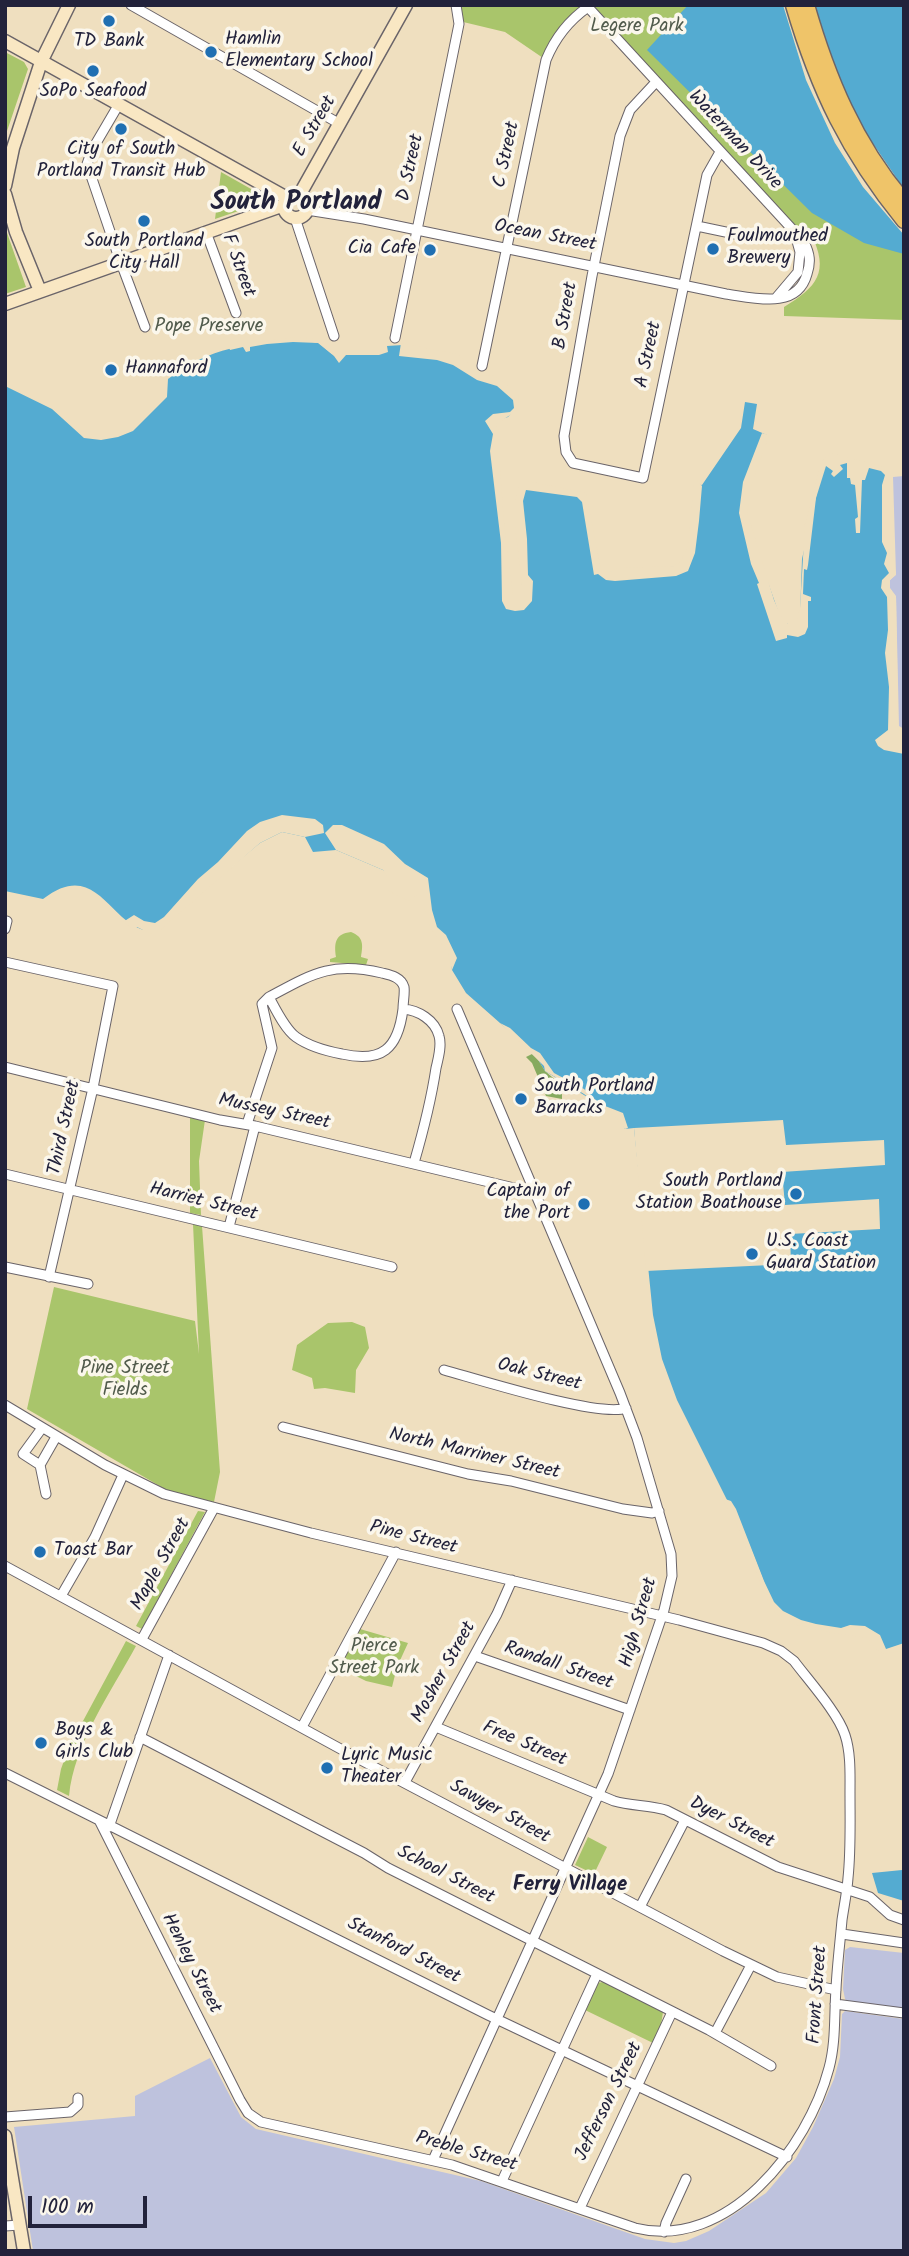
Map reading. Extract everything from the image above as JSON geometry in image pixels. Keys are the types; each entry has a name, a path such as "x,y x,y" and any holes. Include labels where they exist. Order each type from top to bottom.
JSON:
{"main road":[{"path":"793,5 813,69 842,132 881,193 904,221"},
{"path":"807,5 824,61 847,117 874,163 904,201"}],"street":[{"path":"5,186 13,148 41,62 69,5"},
{"path":"131,5 340,124"},
{"name":"E Street","path":"290,199 340,124 407,5"},
{"name":"D Street","path":"395,338 459,24 456,5"},
{"name":"Waterman Drive","path":"587,6 795,234 800,252 798,272 776,298"},
{"name":"C Street","path":"482,366 546,60 559,34 587,6"},
{"path":"5,41 290,199 308,202 303,216 295,218 288,215 290,199"},
{"name":"B Street","path":"563,444 594,266 624,123 634,105 656,82"},
{"path":"119,104 92,150 87,164 145,327"},
{"name":"A Street","path":"563,444 573,463 580,466 643,478 707,175 720,152"},
{"path":"5,194 16,232 40,291"},
{"path":"5,304 290,199"},
{"name":"Ocean Street","path":"307,210 683,286 751,298 776,298"},
{"path":"295,218 334,336"},
{"path":"697,226 735,234"},
{"name":"F Street","path":"206,232 236,313"},
{"name":"Third Street","path":"5,962 113,986 93,1088 49,1277"},
{"path":"229,1227 251,1125 272,1048 262,1004 269,997 321,971 340,967 393,975 404,986 403,1009 393,1044 378,1056 356,1058 326,1051 295,1036 269,997"},
{"path":"403,1009 424,1015 434,1025 439,1037 433,1095 414,1163"},
{"name":"High Street","path":"433,2160 616,1755 662,1616 673,1564 626,1408 457,1009"},
{"name":"Mussey Street","path":"5,1067 535,1193"},
{"name":"Harriet Street","path":"5,1174 392,1266"},
{"path":"5,1266 88,1284"},
{"name":"Oak Street","path":"444,1370 585,1406 618,1411 626,1408"},
{"name":"Pine Street","path":"5,1405 123,1475 164,1494 754,1641 781,1651 794,1661 814,1689"},
{"name":"North Marriner Street","path":"283,1427 468,1474 511,1481 623,1509 652,1513 659,1511"},
{"path":"40,1465 23,1454 42,1428"},
{"path":"46,1494 40,1465 57,1437"},
{"path":"61,1596 95,1537 123,1475"},
{"name":"Maple Street","path":"142,1639 214,1508"},
{"path":"302,1727 396,1552"},
{"name":"Sawyer Street","path":"5,1566 359,1759 751,1965 777,1977 836,1990"},
{"name":"Mosher Street","path":"405,1782 475,1656 513,1580"},
{"path":"105,1824 141,1737 169,1655"},
{"name":"Randall Street","path":"475,1656 631,1710"},
{"name":"Front Street","path":"664,2232 694,2227 732,2207 761,2186 787,2157 810,2118 826,2080 833,2052 846,1891 850,1772 846,1737 840,1724 814,1689"},
{"name":"Free Street","path":"436,1727 599,1795"},
{"name":"School Street","path":"141,1737 388,1868 715,2033 771,2066"},
{"name":"Stanford Street","path":"5,1773 496,2019 787,2157"},
{"name":"Dyer Street","path":"599,1795 633,1806 657,1807 778,1867 870,1897 890,1915 904,1920"},
{"path":"640,1907 685,1820"},
{"name":"Henley Street","path":"105,1824 240,2100 254,2119"},
{"path":"842,1934 904,1943"},
{"path":"715,2033 751,1965"},
{"path":"502,2181 597,1974"},
{"path":"835,2004 904,2013"},
{"name":"Jefferson Street","path":"580,2208 673,2012"},
{"path":"5,2117 70,2112 78,2105 78,2098"},
{"name":"Preble Street","path":"254,2119 433,2160 502,2181 635,2228 664,2232"},
{"path":"5,2136 24,2251"},
{"path":"664,2232 687,2179"},
{"path":"5,2226 20,2225"}],"shaded area":[{"path":"904,476 904,729 899,726 896,596 890,588 890,580 896,574 893,477"},
{"path":"850,1947 904,1953 904,2010 848,2002 845,1999 845,1950"},
{"path":"845,2011 904,2019 904,2251 33,2251 14,2127 135,2116 135,2096 210,2058 241,2117 256,2129 481,2181 645,2239 674,2243 686,2241 709,2231 766,2193 796,2158 834,2079 840,2057 842,2014"}],"green space":[{"name":"Legere Park","path":"456,5 904,5 904,320 784,316 784,307 812,285 820,269 817,247 811,234 795,234 588,8 577,14 546,60 505,32 459,21"},
{"path":"5,52 24,62 28,69 5,137"},
{"path":"221,172 267,198 268,201 215,219"},
{"path":"5,227 26,287 5,294"},
{"path":"351,932 360,939 361,957 368,959 366,965 330,962 330,959 336,957 339,937"},
{"path":"534,1053 545,1071 559,1083 562,1099 546,1096 532,1063 526,1057"},
{"path":"190,1116 205,1120 199,1161 201,1215 190,1213"},
{"name":"Pine Street Fields","path":"193,1224 202,1226 220,1472 214,1502 170,1492 27,1409 54,1287 195,1321 199,1354"},
{"path":"352,1322 365,1327 369,1348 356,1370 355,1393 314,1389 312,1378 292,1370 297,1345 328,1323"},
{"path":"198,1511 205,1512 142,1629 136,1626"},
{"name":"Pierce Street Park","path":"360,1629 408,1643 397,1667 392,1687 366,1681 338,1667"},
{"path":"126,1641 136,1646 86,1738 72,1777 69,1796 57,1790 69,1747"},
{"path":"588,1837 607,1847 594,1874 575,1865"},
{"path":"603,1982 663,2012 653,2043 585,2010 597,1983"}],"water":[{"path":"688,5 904,5 904,254 864,243 812,213 647,50"},
{"path":"299,340 319,343 332,354 384,353 387,346 403,345 455,358 480,379 489,377 516,394 516,408 508,417 492,422 510,597 516,604 525,585 520,487 584,495 599,573 682,566 690,550 697,484 702,485 741,428 745,402 757,404 753,429 767,435 751,476 743,512 782,622 797,627 800,617 802,559 823,466 833,455 887,471 892,575 886,581 893,597 895,727 904,736 904,1652 899,1649 889,1652 869,1635 795,1621 773,1605 749,1544 677,1400 662,1359 653,1315 634,1128 625,1129 618,1116 545,1071 534,1053 466,993 452,970 450,953 433,927 421,889 336,850 313,852 305,837 282,832 260,843 154,931 139,928 92,890 78,886 62,888 43,899 5,891 5,386 52,409 84,438 101,440 133,431 167,397 168,379 184,368 215,353 246,345"},
{"path":"902,1853 904,1901 878,1893 872,1873 902,1870"}],"pier":[{"path":"783,5 815,5 838,78 861,126 904,189 904,235 863,187 835,143 806,80"},
{"path":"297,337 316,339 333,351 381,351 387,346 388,352 379,355 346,355 339,363 318,343 267,344 250,347 250,351 246,352 243,347 230,350 228,345"},
{"path":"401,343 457,354 481,375 495,376 519,393 515,412 496,424 501,436 499,455 504,523 513,596 517,600 522,585 515,500 519,484 527,481 586,493 601,569 609,569 610,572 618,568 674,566 681,561 688,546 694,483 697,480 702,486 699,521 695,553 688,571 676,576 615,581 594,575 582,502 577,497 526,490 523,501 528,575 533,581 532,601 524,610 506,609 502,601 501,543 490,451 493,434 485,421 493,414 510,412 514,408 513,400 497,386 477,380 453,365 437,360 399,356"},
{"path":"762,433 769,435 752,483 747,512 774,600 782,618 788,624 797,621 800,608 805,524 820,464 830,453 884,467 890,473 894,520 892,554 896,575 890,580 889,587 896,597 898,726 904,732 904,754 884,750 875,740 888,730 889,687 885,653 888,630 887,597 881,588 882,580 889,573 884,564 887,553 882,542 882,485 885,475 869,468 865,480 862,480 860,533 856,533 855,519 858,517 855,485 847,478 847,463 840,465 843,469 834,477 831,474 833,471 826,466 816,498 807,570 804,569 803,594 811,597 811,601 808,601 808,627 805,634 798,637 787,635 787,638 776,641 751,564 739,513 743,482"},
{"path":"282,815 315,819 323,825 324,833 305,837 282,832 260,843 159,931 151,934 137,927 134,930 123,922 134,915 155,923 164,917 247,831 260,822"},
{"path":"333,825 342,825 384,844 405,864 428,878 437,927 446,935 457,958 452,970 448,953 430,927 420,895 409,901 394,894 387,889 387,876 383,870 336,850 325,833"},
{"path":"500,1023 540,1053 554,1073 584,1089 600,1104 623,1113 628,1128 625,1129 616,1118 584,1094 545,1071 544,1066"},
{"path":"783,1120 786,1145 884,1140 885,1165 782,1172 785,1205 879,1199 880,1229 790,1234 791,1264 646,1271 634,1128"},
{"path":"722,1498 731,1501 736,1509 764,1581 774,1602 783,1611 816,1624 841,1628 850,1625 865,1626 880,1635 886,1649 904,1643 904,1654 899,1651 885,1654 875,1648 868,1638 793,1624 775,1613 770,1607 736,1523"}],"place":[{"name":"TD Bank","path":"109,21"},
{"name":"Hamlin Elementary School","path":"211,52"},
{"name":"SoPo Seafood","path":"93,71"},
{"name":"City of South Portland Transit Hub","path":"121,129"},
{"name":"South Portland City Hall","path":"144,221"},
{"name":"Foulmouthed Brewery","path":"713,249"},
{"name":"Cia Cafe","path":"430,250"},
{"name":"Hannaford","path":"111,370"},
{"name":"South Portland Barracks","path":"521,1099"},
{"name":"South Portland Station Boathouse","path":"796,1194"},
{"name":"Captain of the Port","path":"584,1204"},
{"name":"U.S. Coast Guard Station","path":"752,1254"},
{"name":"Toast Bar","path":"40,1552"},
{"name":"Boys & Girls Club","path":"41,1743"},
{"name":"Lyric Music Theater","path":"327,1768"}],"district":[{"name":"South Portland","path":"296,205"},
{"name":"Ferry Village","path":"570,1886"}],"park label":[{"name":"Pope Preserve","path":"209,328"}]}
